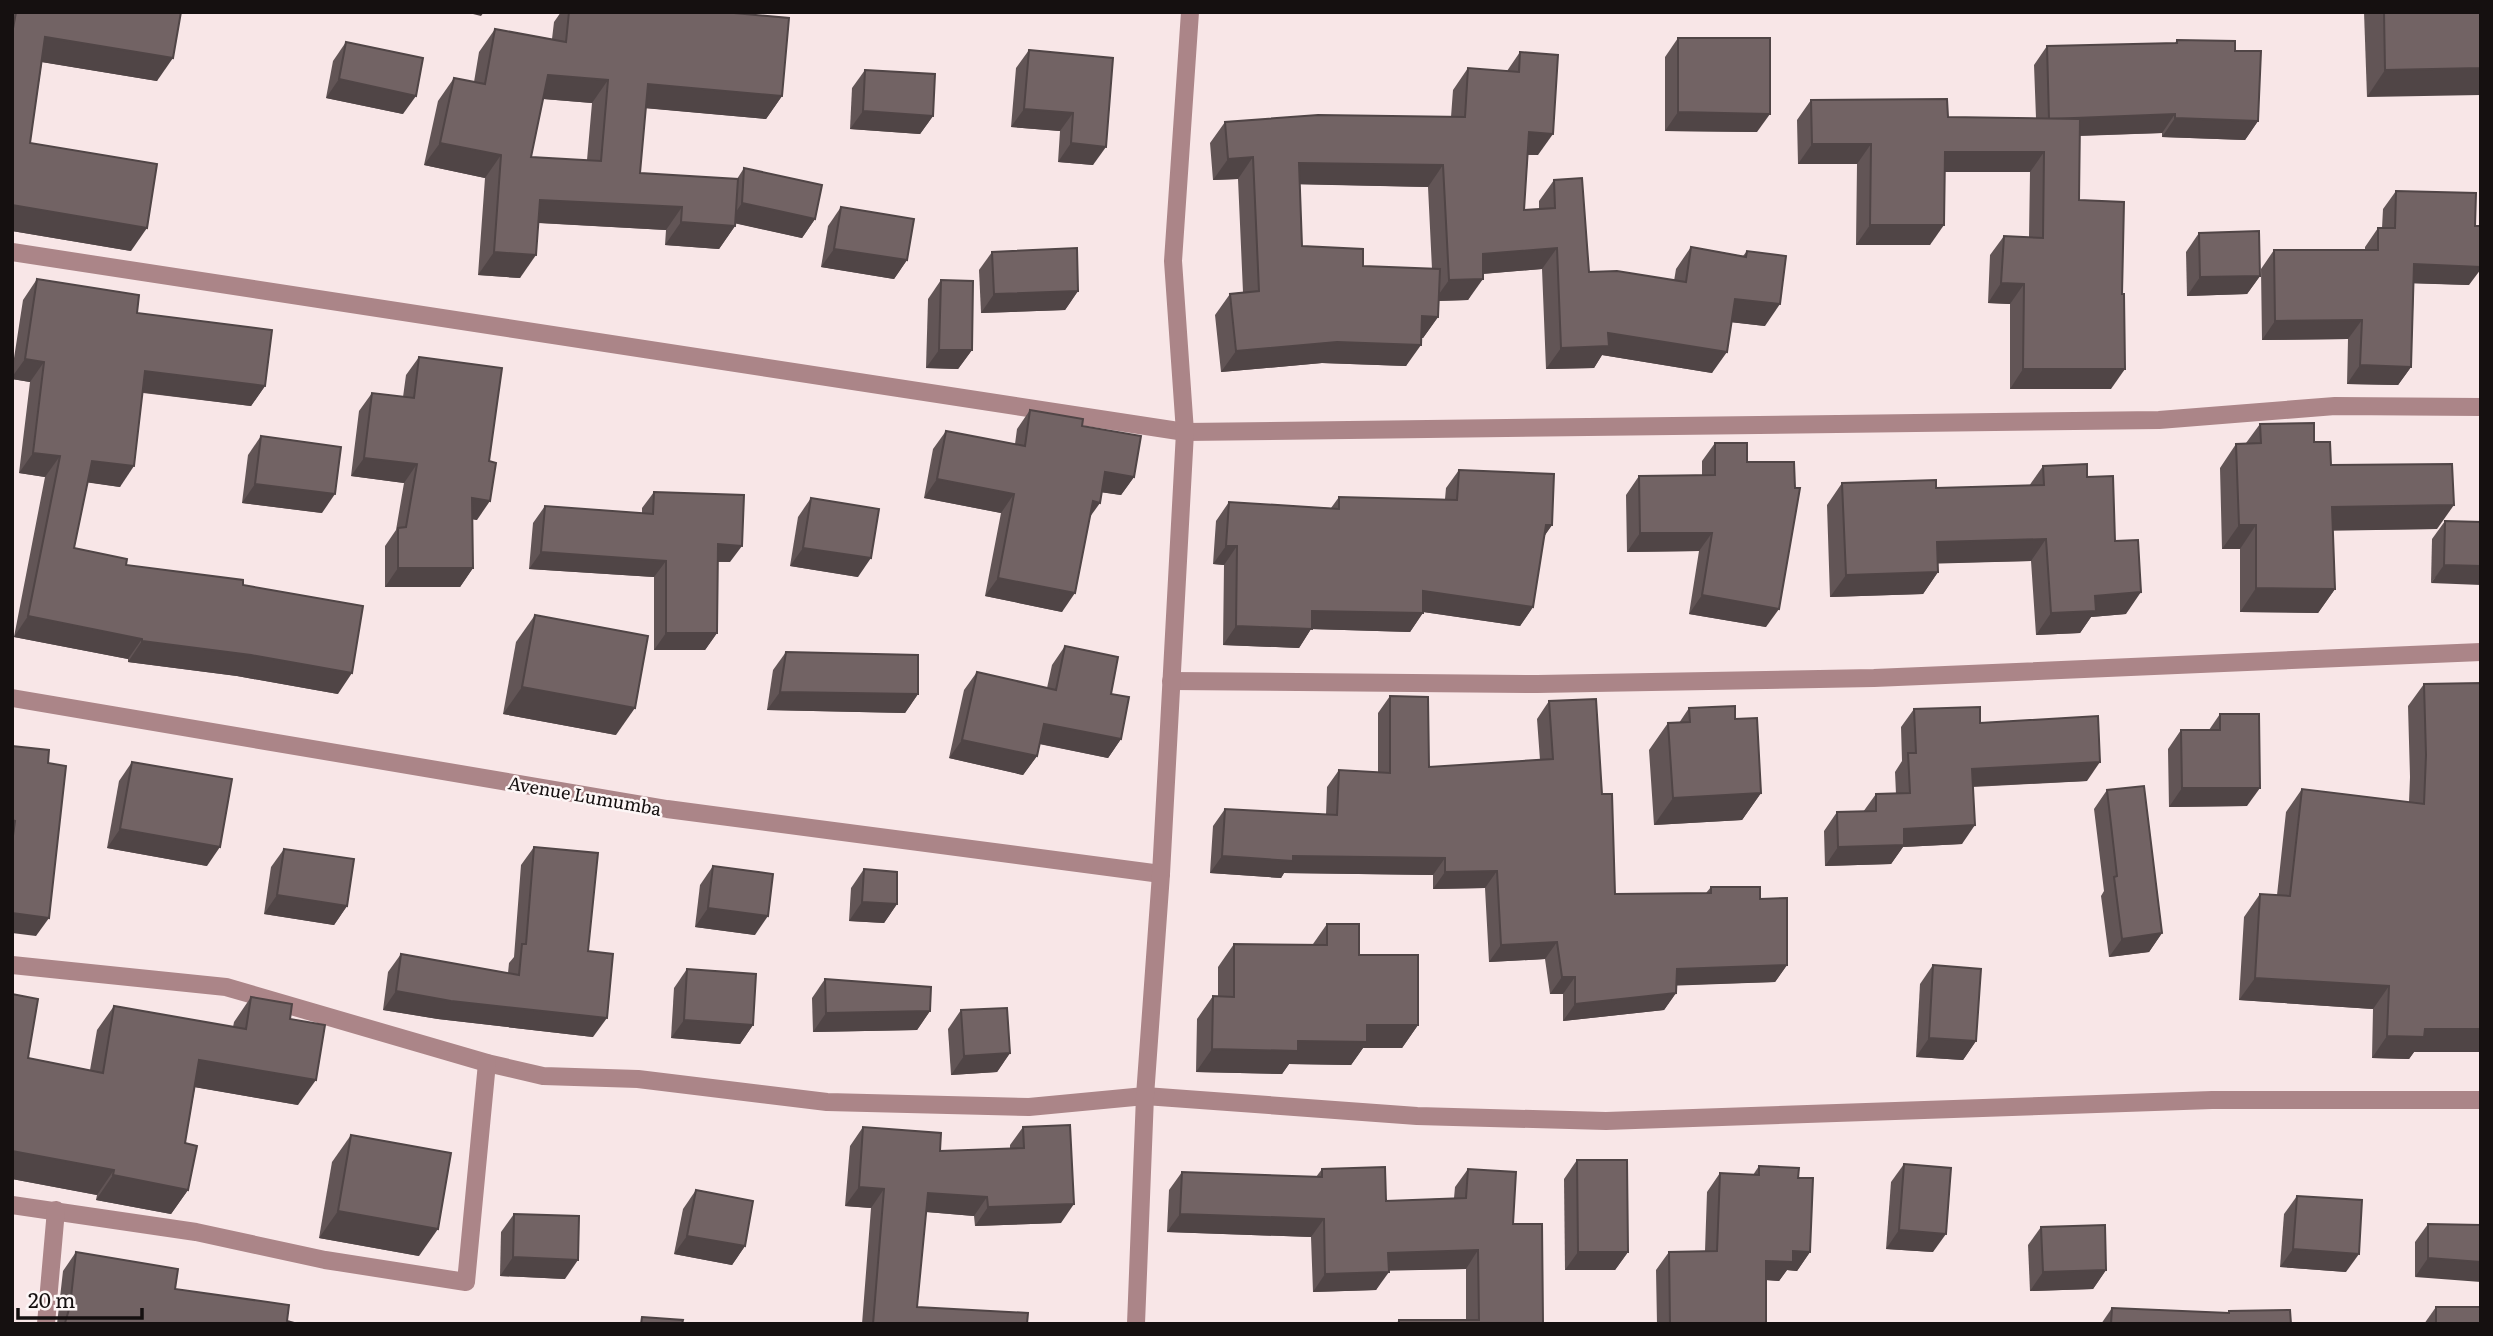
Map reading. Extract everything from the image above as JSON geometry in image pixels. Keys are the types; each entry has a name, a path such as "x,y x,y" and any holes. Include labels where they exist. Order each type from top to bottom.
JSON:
{"street":[{"path":"1136,1324 1145,1096 1161,874 1185,432 1173,261 1190,12"},
{"path":"12,251 1185,432 2159,420 2334,406 2481,407"},
{"path":"1171,681 1537,684 1874,678 2481,652"},
{"name":"Avenue Lumumba","path":"12,698 667,809 1161,874"},
{"path":"12,965 226,987 486,1063 543,1076 639,1079 827,1102 1029,1107 1145,1096 1417,1116 1606,1121 2213,1100 2481,1100"},
{"path":"12,1205 196,1232 325,1260 466,1282 486,1063"},
{"path":"47,1324 56,1210"}],"building":[{"path":"16,12 181,12 173,58 45,37 30,143 157,164 147,228 12,205 12,34"},
{"path":"569,12 723,12 789,18 782,96 648,84 640,173 738,179 735,226 681,222 682,207 540,200 536,255 494,252 501,155 440,143 454,78 485,84 495,29 566,42","holes":["548,75 608,80 601,161 531,157"]},
{"path":"2384,12 2481,12 2481,68 2385,70"},
{"path":"1678,38 1770,38 1770,114 1678,112"},
{"path":"2177,40 2235,41 2235,51 2261,51 2258,121 2175,118 2175,114 2049,119 2047,46 2177,43"},
{"path":"346,42 423,58 416,96 339,79"},
{"path":"1029,50 1113,58 1106,147 1071,143 1073,113 1024,109"},
{"path":"1520,52 1558,55 1553,134 1529,132 1524,210 1555,208 1554,180 1582,178 1589,272 1617,271 1686,282 1691,247 1746,257 1747,251 1786,256 1780,304 1735,299 1727,352 1608,333 1609,346 1561,348 1557,248 1483,254 1483,279 1449,280 1443,165 1299,163 1302,246 1363,249 1363,266 1440,269 1438,317 1422,316 1421,345 1337,342 1236,351 1230,294 1259,291 1253,157 1228,159 1225,122 1318,115 1465,117 1468,68 1519,72"},
{"path":"865,70 935,74 933,116 863,111"},
{"path":"1947,99 1948,117 2080,119 2079,200 2124,202 2122,294 2125,369 2023,369 2024,284 2001,283 2004,236 2043,238 2044,152 1945,152 1944,225 1870,225 1871,144 1812,144 1811,100"},
{"path":"744,168 822,185 815,219 742,203"},
{"path":"2396,191 2476,193 2475,226 2481,226 2481,267 2414,264 2411,367 2360,365 2362,320 2275,321 2274,250 2378,250 2378,228 2395,228"},
{"path":"841,207 914,219 907,260 834,249"},
{"path":"2259,231 2260,276 2200,277 2199,233"},
{"path":"1077,248 1078,291 994,294 992,252"},
{"path":"37,279 139,295 137,313 272,330 265,386 145,371 134,466 92,461 74,548 127,559 126,565 243,580 243,585 363,606 352,673 251,655 142,641 28,616 60,456 33,453 44,362 25,359"},
{"path":"941,280 973,281 972,350 939,350"},
{"path":"419,357 502,368 489,461 496,463 490,501 472,498 473,568 398,568 398,528 406,527 417,464 364,458 372,393 414,398"},
{"path":"1030,410 1083,419 1082,426 1141,436 1134,477 1105,472 1100,503 1093,501 1075,593 998,578 1014,494 937,479 946,431 1025,446"},
{"path":"2314,423 2314,442 2330,442 2331,465 2452,464 2454,505 2332,507 2335,589 2256,588 2256,525 2239,525 2236,444 2261,443 2260,424"},
{"path":"261,436 341,447 335,494 255,484"},
{"path":"1715,443 1747,443 1747,462 1794,462 1795,488 1800,488 1779,609 1702,595 1712,533 1640,533 1639,476 1715,475"},
{"path":"2087,464 2087,477 2113,476 2115,541 2138,540 2141,592 2095,596 2096,611 2051,613 2046,539 1937,542 1938,572 1846,575 1842,483 1936,480 1936,488 2044,485 2043,466"},
{"path":"1459,470 1554,474 1552,525 1546,525 1533,607 1423,591 1423,613 1312,611 1312,629 1236,626 1237,546 1226,546 1229,502 1339,509 1339,497 1457,500"},
{"path":"654,492 744,495 742,546 718,544 717,633 666,633 666,561 541,552 545,506 653,514"},
{"path":"811,498 879,509 871,558 803,548"},
{"path":"2445,521 2481,522 2481,566 2444,565"},
{"path":"535,615 648,636 635,708 522,687"},
{"path":"1065,646 1118,657 1111,694 1129,697 1121,739 1044,724 1037,756 962,740 977,672 1056,690"},
{"path":"786,652 918,655 918,694 780,692"},
{"path":"2481,683 2481,1029 2425,1029 2424,1037 2387,1036 2389,986 2255,978 2260,894 2290,896 2302,789 2424,804 2424,684"},
{"path":"1390,696 1428,697 1429,767 1553,759 1549,701 1596,699 1602,794 1612,794 1615,894 1711,893 1711,887 1760,887 1760,899 1787,898 1787,965 1677,969 1676,993 1575,1004 1575,977 1562,977 1557,942 1501,945 1497,871 1445,872 1445,858 1293,856 1293,861 1222,856 1225,809 1337,815 1339,770 1390,773"},
{"path":"1735,706 1735,719 1757,718 1761,793 1673,798 1668,723 1690,722 1689,708"},
{"path":"1980,707 1980,723 2098,716 2100,762 1972,769 1975,825 1904,829 1904,845 1838,847 1837,812 1876,811 1876,794 1910,793 1908,753 1916,753 1914,709"},
{"path":"2220,714 2259,714 2260,788 2182,788 2181,730 2220,730"},
{"path":"12,746 49,750 48,763 66,766 49,918 12,913 12,843 15,821 12,820"},
{"path":"132,762 232,779 220,847 120,829"},
{"path":"2144,786 2162,933 2122,939 2107,790"},
{"path":"534,847 598,853 588,951 613,954 607,1018 451,1001 396,991 401,954 519,975 522,944 526,944"},
{"path":"284,849 354,859 347,906 277,895"},
{"path":"713,866 773,874 768,916 708,908"},
{"path":"864,869 897,872 897,904 862,902"},
{"path":"1327,924 1359,924 1359,955 1418,955 1418,1025 1367,1025 1367,1042 1298,1041 1298,1051 1212,1049 1213,996 1234,997 1234,944 1327,945"},
{"path":"1933,965 1981,969 1976,1041 1929,1038"},
{"path":"687,969 756,974 753,1025 684,1020"},
{"path":"825,979 931,987 930,1011 826,1013"},
{"path":"12,994 38,999 28,1058 103,1073 114,1006 246,1029 251,997 292,1004 290,1019 325,1025 316,1080 199,1060 185,1143 197,1146 188,1190 113,1175 114,1170 12,1151"},
{"path":"1007,1008 1010,1053 964,1056 961,1010"},
{"path":"1070,1125 1074,1204 988,1207 987,1197 928,1193 917,1307 1028,1313 1027,1324 873,1324 884,1189 859,1187 863,1127 941,1133 940,1151 1024,1148 1023,1127"},
{"path":"351,1135 451,1153 438,1229 338,1211"},
{"path":"1577,1160 1627,1160 1628,1252 1578,1252"},
{"path":"1904,1164 1951,1168 1946,1234 1899,1230"},
{"path":"1759,1166 1799,1168 1798,1178 1813,1178 1810,1252 1793,1251 1793,1262 1766,1261 1766,1324 1670,1324 1669,1252 1717,1251 1720,1173 1759,1175"},
{"path":"1385,1167 1386,1201 1466,1198 1468,1169 1516,1172 1513,1224 1542,1224 1543,1323 1550,1324 1399,1324 1399,1320 1479,1320 1478,1250 1388,1253 1389,1272 1325,1274 1324,1219 1180,1214 1182,1172 1322,1177 1322,1169"},
{"path":"696,1190 753,1201 745,1246 687,1236"},
{"path":"2297,1196 2362,1200 2359,1254 2293,1249"},
{"path":"514,1214 579,1216 578,1260 513,1257"},
{"path":"2428,1224 2481,1225 2481,1262 2428,1258"},
{"path":"2105,1225 2106,1270 2043,1272 2041,1227"},
{"path":"76,1252 178,1269 175,1289 289,1305 287,1321 298,1324 65,1323 70,1306"},
{"path":"2436,1307 2481,1307 2481,1324 2436,1324"},
{"path":"2112,1308 2229,1313 2290,1310 2291,1324 2111,1324"},
{"path":"642,1317 683,1320 682,1324 641,1324"}]}
